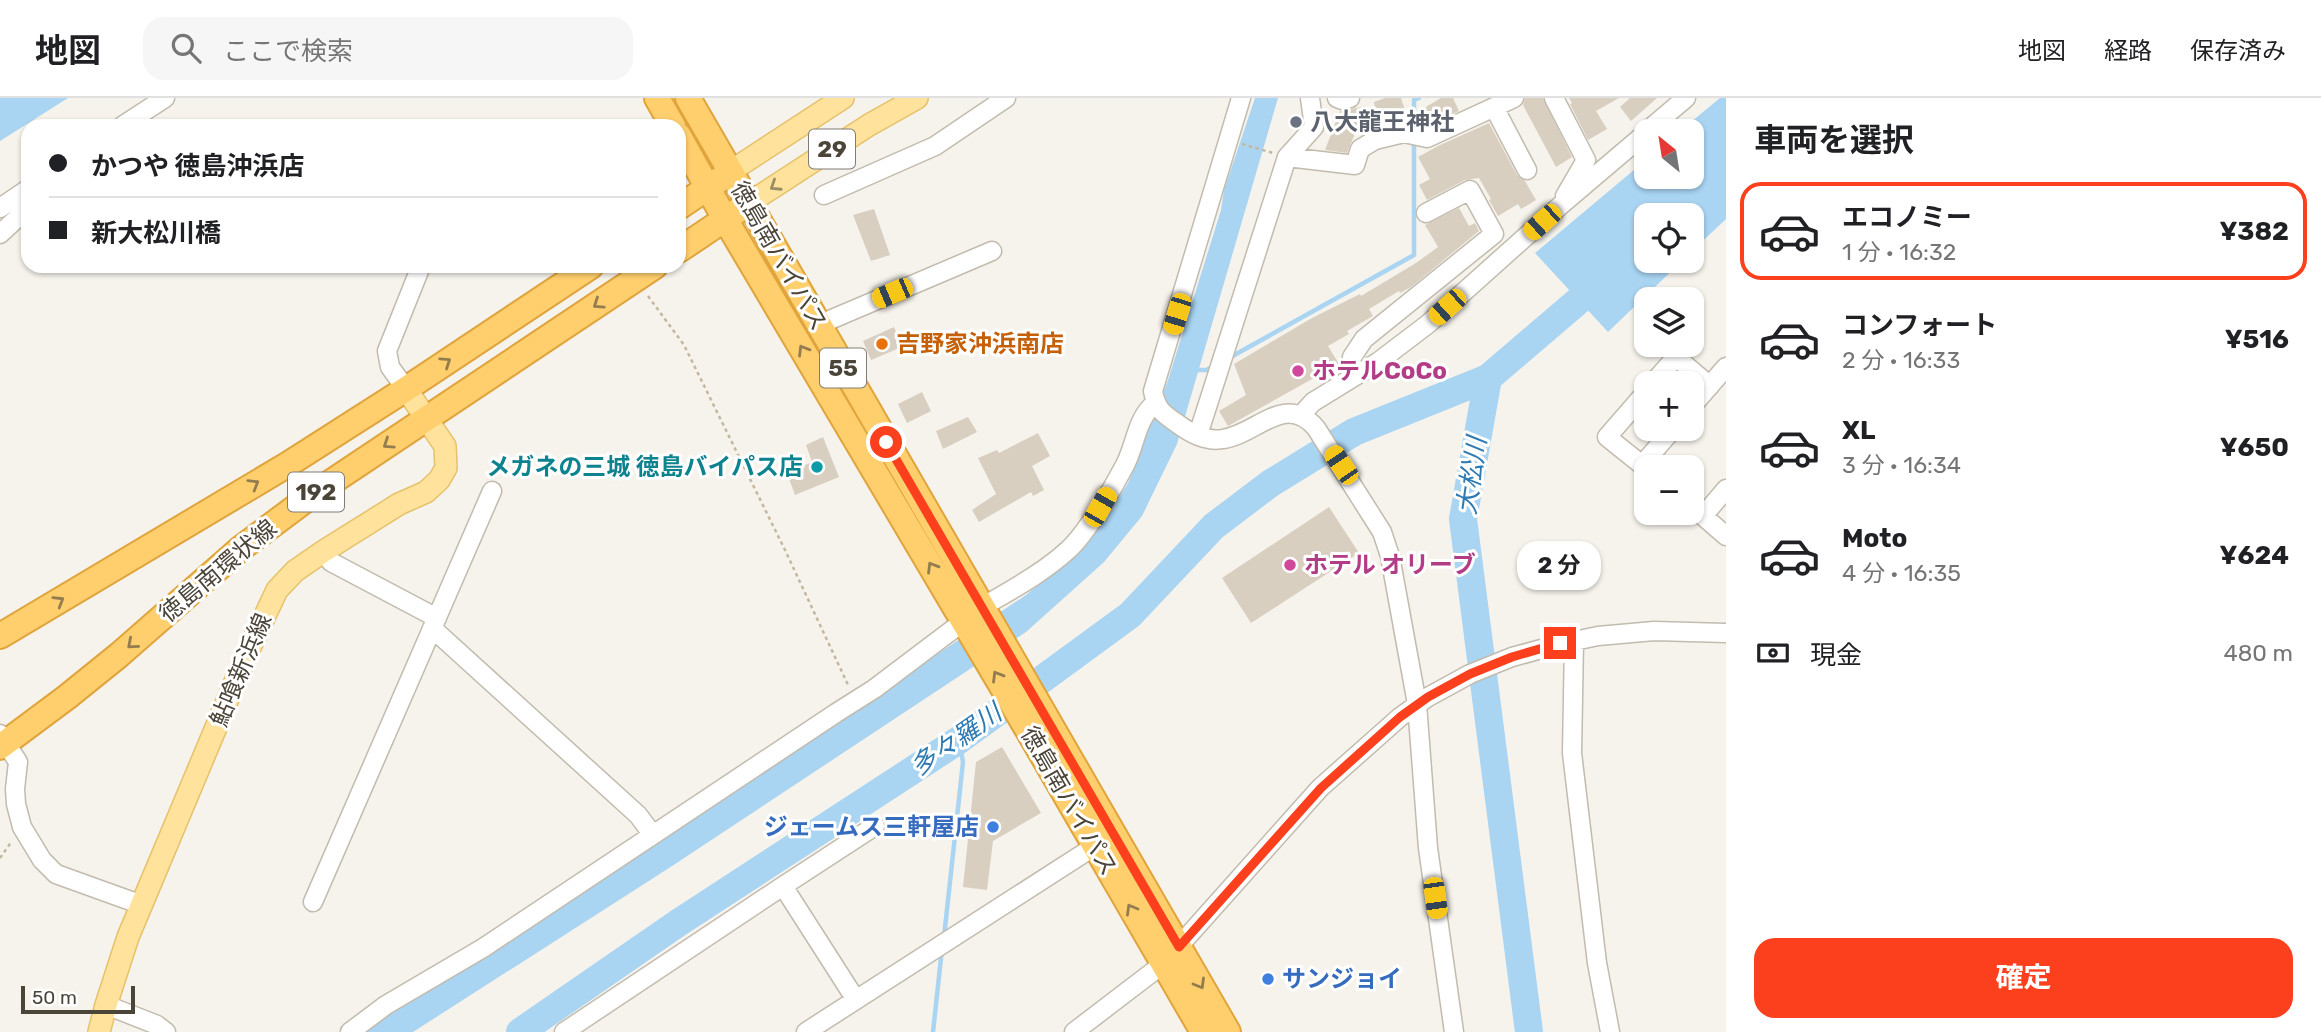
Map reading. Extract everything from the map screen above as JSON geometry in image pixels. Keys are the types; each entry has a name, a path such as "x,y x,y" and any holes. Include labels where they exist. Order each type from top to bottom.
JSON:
{"highway":[{"name":"徳島南バイパス","path":"688,98 818,324 975,617"},
{"name":"徳島南バイパス","path":"686,152 975,617 1171,956 1203,1032"},
{"path":"686,202 731,172"},
{"path":"686,245 749,203"},
{"name":"徳島南環状線","path":"0,636 287,465 580,273"},
{"name":"徳島南環状線","path":"2,741 119,655 240,550 312,495 644,273"},
{"name":"徳島南バイパス","path":"1035,720 1095,846 1171,956 1228,1032"}],"main road":[{"name":"29","path":"731,172 844,98"},
{"name":"29","path":"749,203 869,125 917,98"},
{"name":"鮎喰新浜線","path":"99,1032 128,937 246,656 277,590 295,571 324,551 400,504 426,492 439,480 446,468 445,446 406,389"}],"street":[{"path":"133,119 165,98"},
{"path":"824,195 934,146 1006,98"},
{"path":"1241,98 1153,391 1157,407 1193,433 1213,439 1244,434 1276,415 1291,412 1301,415 1316,428 1382,532 1390,556 1423,701 1428,849 1454,1032"},
{"path":"1193,433 1282,155 1314,127 1310,98"},
{"path":"1337,98 1350,98"},
{"path":"1282,155 1355,165 1360,149 1375,140 1404,133 1427,138 1514,98"},
{"path":"1554,98 1586,160 1561,205"},
{"path":"1662,119 1686,98"},
{"path":"1495,108 1527,170"},
{"path":"1301,415 1313,402 1378,362 1428,324 1634,143"},
{"path":"1350,379 1352,357 1364,339 1493,234 1470,190 1426,212"},
{"path":"0,208 21,194"},
{"path":"0,234 21,214"},
{"path":"818,324 992,251"},
{"path":"406,389 390,367 387,351 418,273"},
{"path":"1664,371 1676,357 1692,371"},
{"path":"1704,393 1726,367"},
{"path":"1704,381 1710,386"},
{"path":"1634,406 1607,436 1634,459"},
{"path":"350,1032 386,1005 483,948 874,689 1047,567 1070,549 1100,507 1126,463 1142,418 1147,410 1157,407"},
{"path":"1653,455 1664,441"},
{"path":"1704,507 1726,489"},
{"path":"313,902 492,491"},
{"path":"1704,517 1726,536"},
{"path":"324,551 331,562 435,623 638,815 653,835"},
{"path":"1074,1032 1171,956 1321,788 1423,701 1470,674 1512,657 1567,642 1644,631 1726,632"},
{"path":"1567,642 1572,753 1597,963 1610,1032"},
{"path":"2,741 18,762 16,804 22,827 42,860 56,874 142,905"},
{"path":"564,1032 875,827"},
{"path":"806,1032 1095,846"},
{"path":"783,886 856,1000"},
{"path":"106,1005 156,1025 166,1032"}],"path":[{"path":"1238,143 1282,155"},
{"path":"646,273 653,305 684,345 855,700"}],"water":[{"path":"0,98 68,98 35,119 21,119 21,128 0,141"},
{"path":"1255,98 1278,98 1177,444 1142,516 1104,562 1026,632 669,868 413,1032 363,1032 390,1011 1026,595 1070,558 1106,517 1128,483 1168,380 1221,210 1224,190"},
{"path":"1720,98 1726,98 1726,219 1704,240 1704,203 1634,203 1634,273 1669,273 1655,287 1634,287 1634,307 1608,332 1535,253 1634,170 1634,189 1704,189 1704,119 1695,119"}],"building":[{"path":"1385,98 1401,98 1407,116 1391,125 1384,112 1376,114 1374,102"},
{"path":"1441,98 1453,98 1459,111 1428,125 1419,111"},
{"path":"1525,98 1543,98 1572,157 1556,167 1523,105"},
{"path":"1569,98 1619,98 1596,111 1607,129 1588,140"},
{"path":"1630,98 1657,98 1631,121 1620,107"},
{"path":"1366,106 1347,153 1325,150 1340,111"},
{"path":"1489,123 1517,175 1525,181 1536,200 1521,209 1518,204 1498,216 1479,178 1465,180 1427,200 1419,185 1430,179 1418,157"},
{"path":"1459,208 1469,226 1475,223 1479,231 1411,287 1369,309 1373,316 1328,346 1339,364 1228,426 1219,411 1246,395 1234,364 1312,318 1360,294 1361,296 1416,263 1438,247 1425,225"},
{"path":"874,209 890,255 871,261 853,215"},
{"name":"吉野家沖浜南店","path":"894,327 902,347 871,360 863,341"},
{"path":"922,392 931,411 907,423 898,404"},
{"path":"968,417 977,432 943,449 936,431"},
{"path":"1038,433 1050,456 1032,466 1044,490 1033,496 1031,492 979,522 972,510 996,494 978,458 997,450 999,453"},
{"name":"メガネの三城 徳島バイパス店","path":"823,437 839,477 795,495 787,473 812,462 806,445"},
{"name":"ホテル オリーブ","path":"1329,507 1359,553 1251,623 1222,578"},
{"name":"ジェームス三軒屋店","path":"1002,747 1041,813 993,841 987,890 963,887 976,762"}],"waterway":[{"path":"1414,131 1414,100 1419,98"},
{"path":"1229,358 1414,255 1414,139"},
{"name":"多々羅川","path":"520,1032 678,923 959,740 1130,615 1214,526 1271,483 1354,432 1488,378 1634,253"},
{"path":"1194,370 1207,370 1215,365"},
{"name":"大松川","path":"1488,378 1463,519 1529,1032"},
{"path":"944,937 963,762 959,740"},
{"path":"933,1032 942,949"}],"place":[{"name":"八大龍王神社","path":"1296,122"},
{"name":"吉野家沖浜南店","path":"882,344"},
{"name":"ホテルCoCo","path":"1298,371"},
{"name":"メガネの三城 徳島バイパス店","path":"817,467"},
{"name":"ホテル オリーブ","path":"1290,565"},
{"name":"ジェームス三軒屋店","path":"993,827"},
{"name":"サンジョイ","path":"1268,979"}],"route":[{"path":"886,442 1179,947 1303,806 1400,717 1428,697 1470,674 1512,657 1560,643"}]}
